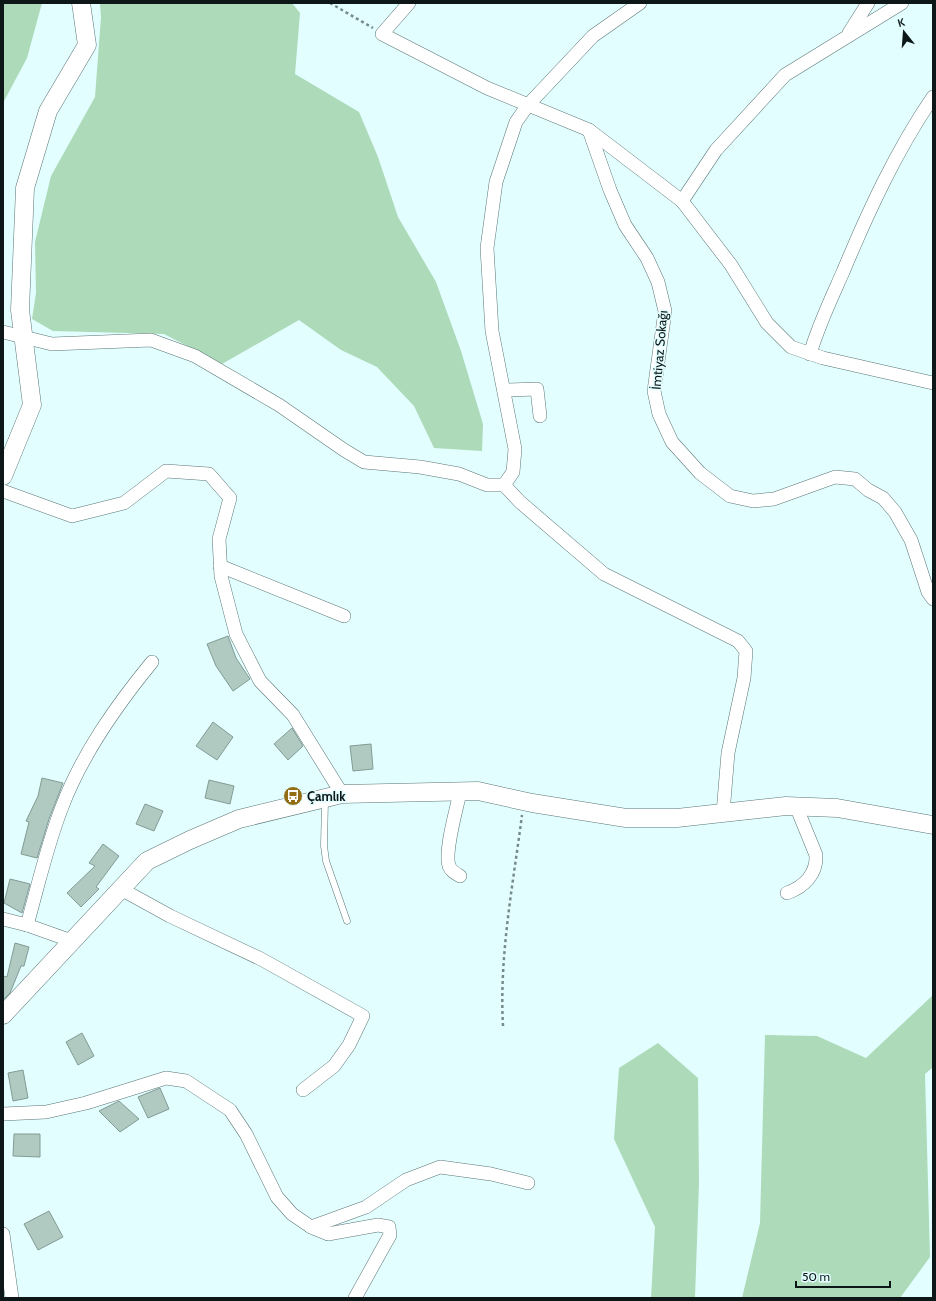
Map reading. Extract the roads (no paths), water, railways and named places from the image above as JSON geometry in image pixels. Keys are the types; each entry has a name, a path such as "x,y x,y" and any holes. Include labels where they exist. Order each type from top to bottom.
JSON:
{"street":[{"path":"3,476 32,405 20,310 25,188 48,111 87,45 81,3"},
{"path":"409,3 382,34 487,88 589,130 682,201 731,265 767,323 791,347 810,354 933,383"},
{"path":"504,485 513,472 515,449 492,331 487,248 496,182 516,122 528,105 593,36 640,3"},
{"path":"847,36 868,3"},
{"path":"682,201 716,150 785,76 902,3"},
{"path":"810,354 816,335 860,230 911,129 933,97"},
{"name":"İmtiyaz Sokağı","path":"589,130 610,190 625,225 647,258 658,282 664,311 654,391 659,414 672,442 700,473 730,496 753,501 774,499 835,477 855,479 868,490 883,498 895,512 911,540 928,592 933,599"},
{"path":"3,332 52,344 151,340 195,356 279,405 364,462 420,467 459,474 487,485 504,485 520,502 604,574 738,641 746,651 744,678 728,754 723,813"},
{"path":"504,390 537,389 540,416"},
{"path":"3,491 72,516 124,503 166,471 209,474 230,498 219,539 220,566 221,576 236,634 260,681 293,715 334,796"},
{"path":"220,566 344,616"},
{"path":"27,925 61,808 71,786 118,704 152,662"},
{"path":"3,1015 147,862 190,840 239,819 334,796 478,791 523,801 626,818 677,818 796,806 837,808 933,825"},
{"path":"460,792 448,855 450,866 454,872 460,876"},
{"path":"787,893 795,890 812,876 816,862 816,855 796,806"},
{"path":"121,888 170,916 261,959 363,1016 349,1045 334,1066 303,1090"},
{"path":"3,919 27,925 72,941"},
{"path":"3,1114 46,1112 86,1103 166,1078 186,1080 230,1110 246,1134 277,1197 292,1214 311,1227 328,1234 378,1225 389,1227 390,1235 355,1298"},
{"path":"311,1227 366,1207 406,1180 440,1167 491,1174 528,1183"},
{"path":"3,1234 12,1298"}],"lane":[{"path":"334,796 324,846 326,861 347,920"}],"place":[{"name":"Çamlık","path":"293,796"}]}
